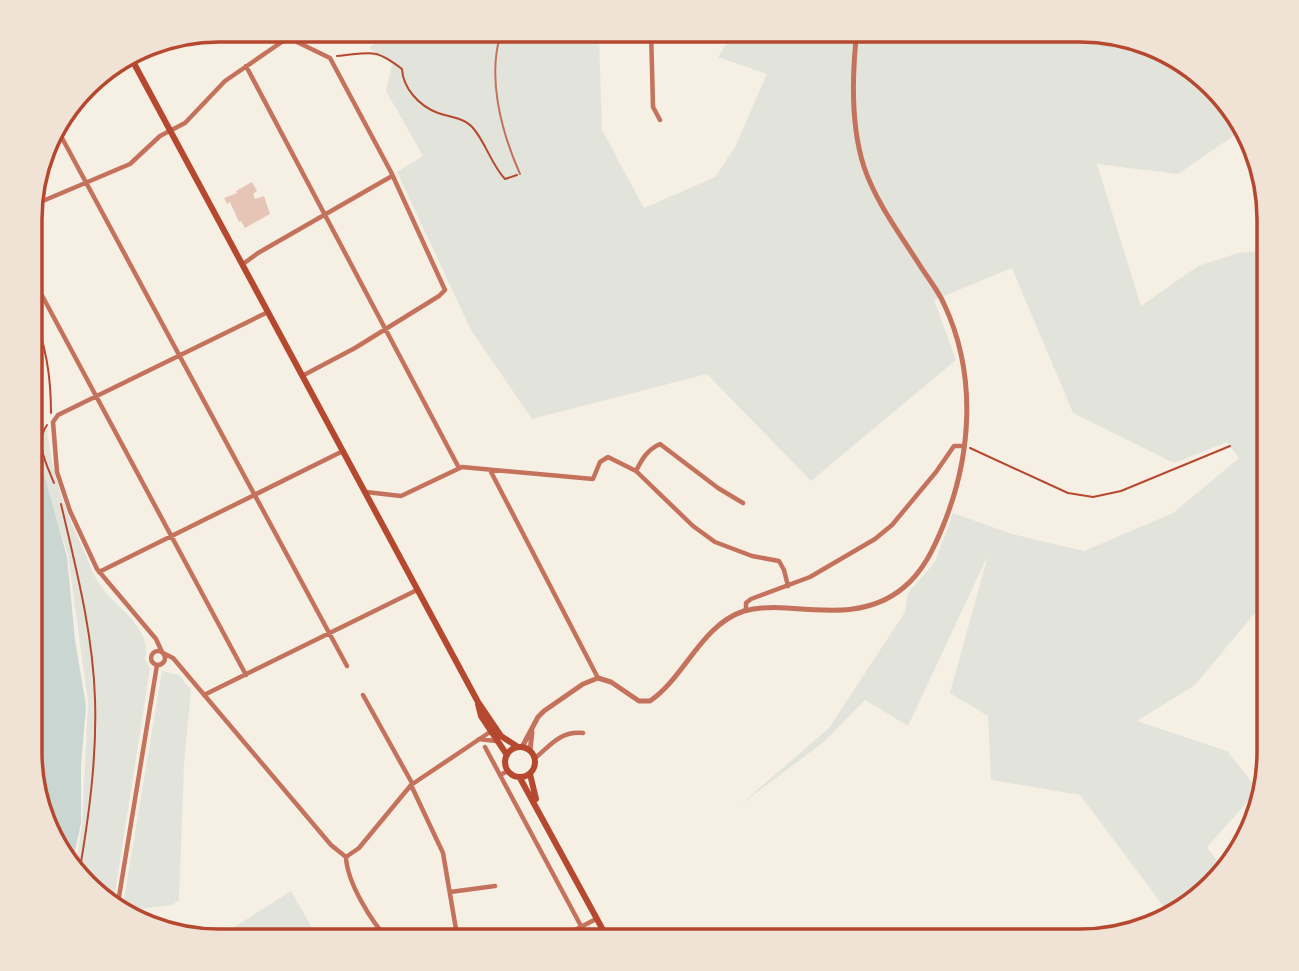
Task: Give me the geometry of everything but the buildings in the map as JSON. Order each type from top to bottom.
[{"type":"main road","points":[[134,64],[478,702],[497,731],[508,741],[530,751],[535,758],[535,767],[530,774],[520,778]]},
{"type":"main road","points":[[478,702],[481,716],[507,755]]},
{"type":"main road","points":[[520,747],[507,755],[505,763],[508,771],[520,778],[602,929]]},
{"type":"main road","points":[[530,774],[539,811]]},
{"type":"street","points":[[44,201],[130,164],[160,136],[185,123],[225,81],[278,42]]},
{"type":"street","points":[[297,42],[330,58],[392,176],[445,290],[386,330],[302,376]]},
{"type":"street","points":[[651,42],[653,107],[660,120]]},
{"type":"street","points":[[520,747],[544,711],[590,680],[598,678],[611,682],[639,701],[649,701],[656,697],[716,628],[746,610],[859,609],[884,600],[904,587],[921,569],[938,537],[956,488],[966,446],[966,388],[958,344],[943,302],[876,195],[858,146],[855,120],[857,42]]},
{"type":"street","points":[[246,66],[458,468]]},
{"type":"street","points":[[62,138],[346,666]]},
{"type":"street","points":[[242,264],[392,176]]},
{"type":"street","points":[[42,295],[246,675]]},
{"type":"street","points":[[163,662],[163,653],[151,633],[98,572],[70,511],[57,472],[51,420],[268,312]]},
{"type":"street","points":[[636,471],[643,456],[660,444],[743,503]]},
{"type":"street","points":[[746,610],[751,598],[810,578],[875,539],[901,514],[954,446],[966,446]]},
{"type":"street","points":[[98,572],[343,451]]},
{"type":"street","points":[[365,492],[401,496],[458,468],[528,471],[588,479],[595,477],[600,462],[608,457],[636,471],[693,526],[715,542],[752,556],[779,561],[788,586]]},
{"type":"street","points":[[489,469],[598,678]]},
{"type":"street","points":[[204,695],[417,590]]},
{"type":"street","points":[[151,633],[155,652],[151,659],[157,665]]},
{"type":"street","points":[[155,652],[171,656],[331,845],[346,857],[349,876],[378,929]]},
{"type":"street","points":[[157,665],[163,662],[177,663]]},
{"type":"street","points":[[119,897],[157,665]]},
{"type":"street","points":[[363,695],[412,784],[443,853],[456,929]]},
{"type":"street","points":[[530,751],[533,726]]},
{"type":"street","points":[[346,857],[359,848],[412,784],[490,732],[508,741]]},
{"type":"street","points":[[535,758],[559,737],[569,732],[583,733]]},
{"type":"street","points":[[478,739],[496,741]]},
{"type":"street","points":[[485,747],[581,926]]},
{"type":"street","points":[[500,775],[508,771]]},
{"type":"street","points":[[450,892],[495,886]]},
{"type":"street","points":[[576,929],[596,919]]},
{"type":"lane","points":[[499,42],[495,58],[495,80],[502,118],[520,174]]},
{"type":"path","points":[[330,58],[377,52],[402,69],[403,82],[411,93],[434,111],[461,119],[472,126],[505,179],[520,174]]},
{"type":"path","points":[[42,336],[48,362],[51,420],[42,434]]},
{"type":"path","points":[[42,445],[56,489]]},
{"type":"path","points":[[966,446],[1068,493],[1093,497],[1121,491],[1230,446]]},
{"type":"path","points":[[58,496],[81,591],[94,694],[89,812],[81,862]]},
{"type":"shaded area","points":[[376,42],[599,42],[602,130],[644,208],[715,177],[735,147],[767,74],[718,57],[727,42],[1091,42],[1126,48],[1147,56],[1178,72],[1197,86],[1213,102],[1235,135],[1178,174],[1097,164],[1141,306],[1198,266],[1238,253],[1257,251],[1257,610],[1195,685],[1137,721],[1227,751],[1253,784],[1251,798],[1207,847],[1218,862],[1213,869],[1188,892],[1158,911],[1164,907],[1080,795],[991,780],[988,716],[950,693],[988,555],[908,726],[865,700],[825,741],[740,805],[829,728],[905,612],[908,593],[935,562],[953,513],[1012,534],[1084,551],[1173,513],[1239,458],[1227,442],[1174,463],[1073,413],[1012,268],[934,300],[956,360],[811,481],[707,374],[532,419],[471,330],[397,172],[423,156],[386,91],[392,64],[369,48]]},
{"type":"shaded area","points":[[42,425],[47,428],[60,491],[93,573],[100,585],[138,628],[146,648],[145,659],[150,668],[115,894],[102,885],[77,857],[82,825],[88,702],[68,555],[42,474]]},
{"type":"shaded area","points":[[42,471],[67,557],[75,640],[86,706],[81,766],[81,823],[74,854],[60,830],[48,798],[42,763]]},
{"type":"shaded area","points":[[162,671],[179,675],[191,690],[184,764],[179,900],[172,905],[139,909],[124,899]]},
{"type":"shaded area","points":[[291,891],[312,929],[234,929]]}]
